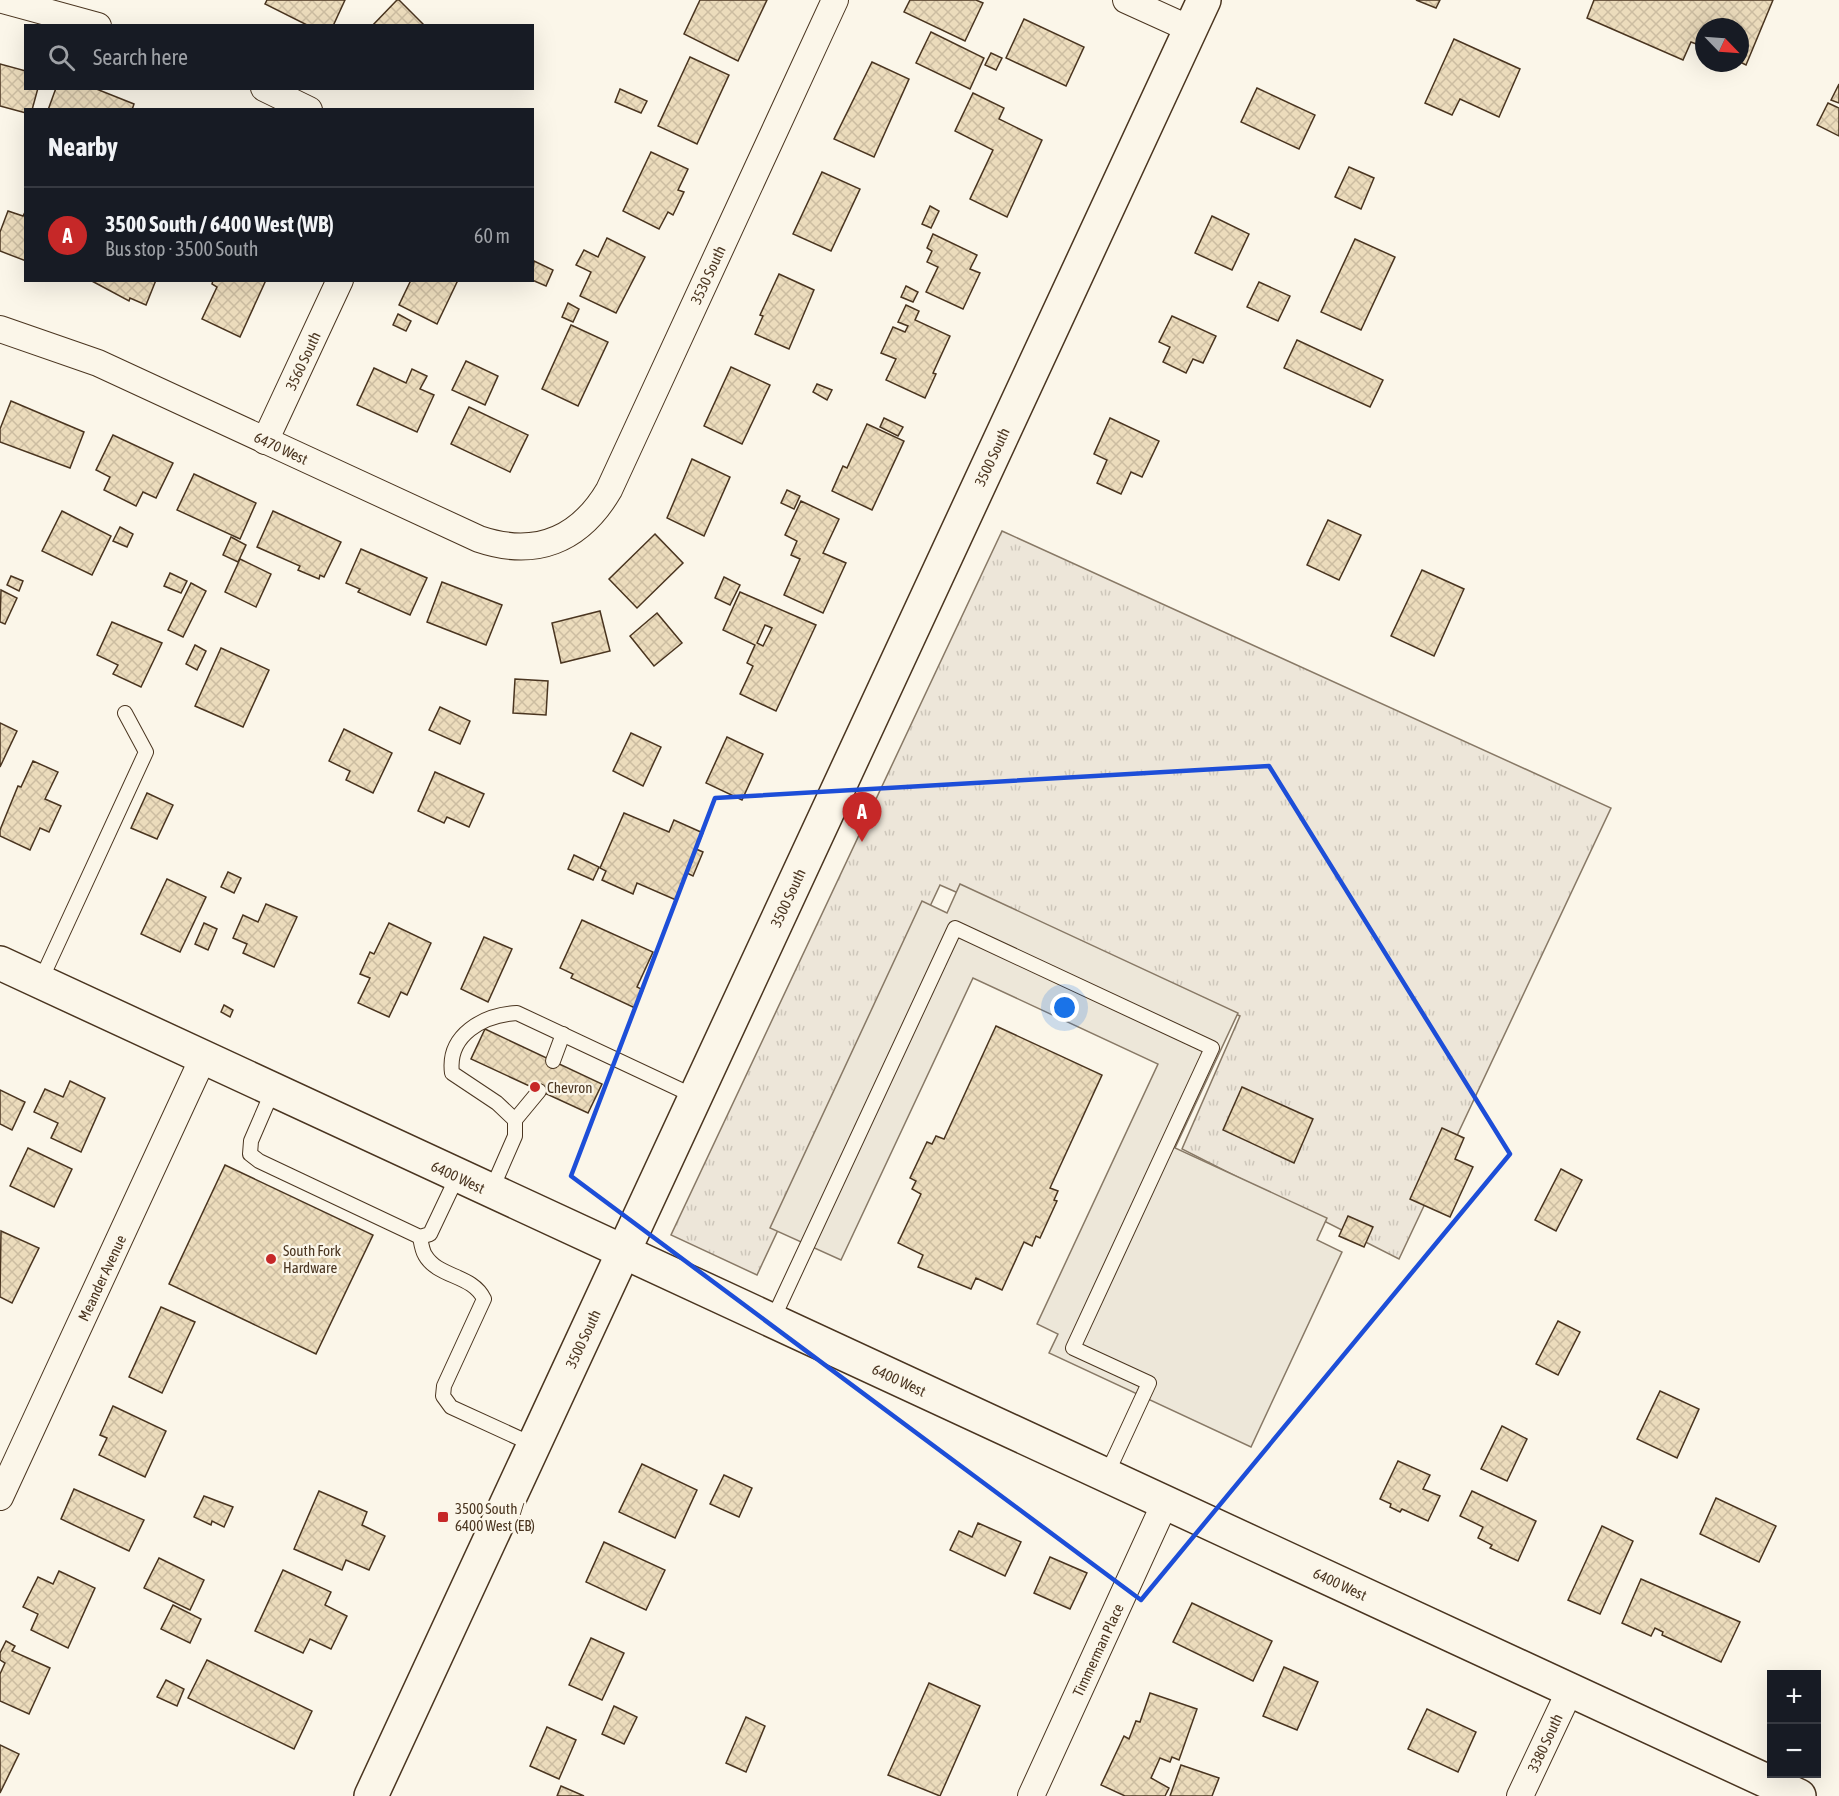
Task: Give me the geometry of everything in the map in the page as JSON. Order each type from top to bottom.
[{"type":"street","points":[[3,0],[91,24]]},
{"type":"street","name":"3530 South","points":[[564,537],[590,516],[609,490],[836,0]]},
{"type":"street","points":[[1126,0],[1197,14]]},
{"type":"street","name":"3500 South","points":[[371,1796],[1197,14]]},
{"type":"street","points":[[268,90],[305,108]]},
{"type":"street","name":"3560 South","points":[[266,441],[339,282]]},
{"type":"street","name":"6470 West","points":[[0,329],[98,363],[495,544],[510,548],[539,546],[564,537]]},
{"type":"street","name":"6400 West","points":[[0,963],[457,1177],[1799,1796]]},
{"type":"street","name":"Meander Avenue","points":[[0,1497],[203,1058]]},
{"type":"street","name":"Timmerman Place","points":[[1031,1796],[1165,1503]]},
{"type":"street","name":"3380 South","points":[[1521,1796],[1570,1690]]},
{"type":"lane","points":[[40,982],[146,752],[125,713]]},
{"type":"lane","points":[[772,1321],[955,928],[1212,1048],[1072,1348],[1149,1383],[1106,1476]]},
{"type":"lane","points":[[491,1192],[515,1136],[515,1120],[497,1103],[452,1073],[450,1061],[456,1044],[467,1030],[502,1013],[517,1012],[696,1097]]},
{"type":"lane","points":[[553,1061],[563,1034]]},
{"type":"lane","points":[[273,1090],[251,1141],[250,1154],[259,1161],[420,1237],[430,1234],[436,1225],[457,1177]]},
{"type":"lane","points":[[515,1120],[524,1113],[539,1091]]},
{"type":"lane","points":[[420,1237],[425,1255],[438,1268],[471,1282],[480,1290],[484,1299],[444,1386],[443,1396],[451,1407],[534,1446]]},
{"type":"highlighted area","points":[[1269,766],[1510,1154],[1141,1600],[571,1176],[715,798]]},
{"type":"green space","points":[[1002,531],[1611,808],[1399,1259],[1182,1149],[1240,1016],[940,885],[757,1275],[671,1235]]},
{"type":"shaded area","points":[[960,884],[1238,1013],[1175,1148],[1327,1218],[1317,1240],[1342,1252],[1251,1447],[1049,1353],[1058,1334],[1037,1324],[1158,1064],[973,978],[841,1260],[770,1228],[922,901],[947,913]]},
{"type":"building","points":[[267,0],[345,0],[334,24],[305,24],[265,4]]},
{"type":"building","points":[[399,0],[423,24],[374,24]]},
{"type":"building","points":[[700,0],[767,0],[738,61],[684,34]]},
{"type":"building","points":[[910,0],[976,0],[983,3],[965,41],[904,12]]},
{"type":"building","points":[[1416,0],[1440,0],[1436,8]]},
{"type":"building","points":[[1594,0],[1773,0],[1749,58],[1749,18],[1695,18],[1695,44],[1691,42],[1683,60],[1587,18]]},
{"type":"building","points":[[1024,19],[1084,47],[1066,86],[1006,58]]},
{"type":"building","points":[[931,32],[984,58],[970,89],[916,63]]},
{"type":"building","points":[[1454,39],[1520,69],[1499,117],[1460,99],[1452,115],[1425,103]]},
{"type":"building","points":[[991,53],[1002,58],[996,70],[985,65]]},
{"type":"building","points":[[690,57],[729,75],[697,144],[658,126]]},
{"type":"building","points":[[872,62],[909,79],[874,157],[834,139]]},
{"type":"building","points":[[0,64],[24,70],[24,90],[37,90],[33,108],[24,108],[24,112],[0,106]]},
{"type":"building","points":[[1839,84],[1839,103],[1831,100]]},
{"type":"building","points":[[1257,88],[1315,115],[1299,149],[1241,122]]},
{"type":"building","points":[[620,89],[647,101],[641,113],[615,102]]},
{"type":"building","points":[[55,90],[99,90],[134,104],[133,108],[49,108]]},
{"type":"building","points":[[973,93],[1004,108],[999,119],[1042,140],[1007,217],[970,199],[993,150],[955,131]]},
{"type":"building","points":[[1828,103],[1839,108],[1839,136],[1817,125]]},
{"type":"building","points":[[651,152],[688,169],[678,190],[684,192],[673,215],[668,212],[659,229],[623,211]]},
{"type":"building","points":[[1349,167],[1374,178],[1361,209],[1335,197]]},
{"type":"building","points":[[822,172],[860,189],[831,251],[793,234]]},
{"type":"building","points":[[930,206],[939,211],[931,228],[922,224]]},
{"type":"building","points":[[8,211],[23,216],[24,214],[24,260],[0,251],[0,232]]},
{"type":"building","points":[[1212,216],[1249,234],[1232,270],[1195,253]]},
{"type":"building","points":[[933,234],[977,255],[970,269],[980,273],[963,309],[926,292],[938,267],[927,262],[932,251],[927,248]]},
{"type":"building","points":[[607,238],[645,257],[616,313],[580,296],[591,272],[576,265],[584,250],[598,257]]},
{"type":"building","points":[[1355,239],[1395,257],[1361,330],[1321,312]]},
{"type":"building","points":[[534,261],[553,270],[546,286],[534,281]]},
{"type":"building","points":[[779,274],[814,290],[789,349],[755,334],[763,316],[760,315]]},
{"type":"building","points":[[94,282],[155,282],[146,305],[130,298],[129,301]]},
{"type":"building","points":[[212,282],[265,282],[240,337],[202,319],[217,287]]},
{"type":"building","points":[[410,282],[457,282],[437,324],[399,305]]},
{"type":"building","points":[[1259,282],[1290,296],[1278,321],[1247,307]]},
{"type":"building","points":[[906,286],[918,292],[913,302],[901,297]]},
{"type":"building","points":[[568,303],[579,309],[573,322],[562,317]]},
{"type":"building","points":[[906,305],[919,311],[915,320],[950,336],[933,373],[936,374],[925,398],[886,380],[896,359],[881,353],[893,327],[905,332],[908,326],[898,322]]},
{"type":"building","points":[[398,314],[411,321],[406,331],[393,325]]},
{"type":"building","points":[[1172,316],[1216,336],[1203,363],[1193,359],[1186,373],[1163,362],[1170,347],[1159,342]]},
{"type":"building","points":[[571,325],[608,342],[578,406],[542,389]]},
{"type":"building","points":[[1297,340],[1383,380],[1370,407],[1284,368]]},
{"type":"building","points":[[466,361],[498,376],[485,405],[452,390]]},
{"type":"building","points":[[731,367],[770,385],[742,444],[704,426]]},
{"type":"building","points":[[374,368],[406,383],[412,369],[427,376],[420,389],[434,395],[417,432],[357,405]]},
{"type":"building","points":[[817,384],[832,390],[827,400],[813,392]]},
{"type":"building","points":[[11,401],[84,432],[70,468],[0,442],[0,429]]},
{"type":"building","points":[[469,407],[528,435],[510,472],[451,444]]},
{"type":"building","points":[[884,418],[903,427],[898,436],[880,427]]},
{"type":"building","points":[[1110,418],[1159,441],[1142,477],[1131,472],[1121,494],[1097,483],[1107,460],[1094,454]]},
{"type":"building","points":[[867,424],[904,441],[872,510],[832,491],[843,466],[847,468]]},
{"type":"building","points":[[113,435],[173,463],[156,498],[143,492],[136,506],[104,490],[110,477],[96,470]]},
{"type":"building","points":[[692,459],[730,477],[704,536],[667,518]]},
{"type":"building","points":[[194,474],[256,503],[240,539],[177,510]]},
{"type":"building","points":[[787,490],[800,496],[794,509],[781,503]]},
{"type":"building","points":[[801,501],[839,519],[823,553],[846,563],[823,613],[784,595],[800,559],[791,555],[797,541],[785,535]]},
{"type":"building","points":[[62,511],[111,536],[92,575],[42,551]]},
{"type":"building","points":[[273,511],[341,542],[324,577],[320,575],[319,579],[298,570],[300,566],[257,547]]},
{"type":"building","points":[[1328,520],[1361,535],[1339,580],[1307,565]]},
{"type":"building","points":[[120,527],[133,534],[127,547],[113,541]]},
{"type":"building","points":[[655,534],[683,563],[637,608],[609,579]]},
{"type":"building","points":[[231,537],[246,545],[238,562],[223,555]]},
{"type":"building","points":[[361,549],[427,578],[410,615],[358,592],[360,589],[346,583]]},
{"type":"building","points":[[240,559],[271,574],[256,607],[225,592]]},
{"type":"building","points":[[1422,570],[1464,589],[1434,656],[1391,636]]},
{"type":"building","points":[[170,573],[187,581],[181,593],[164,586]]},
{"type":"building","points":[[11,576],[23,581],[19,591],[7,585]]},
{"type":"building","points":[[724,577],[740,585],[730,605],[715,598]]},
{"type":"building","points":[[442,582],[502,605],[486,645],[427,622]]},
{"type":"building","points":[[191,583],[206,591],[183,637],[168,630]]},
{"type":"building","points":[[1,590],[17,598],[5,624],[0,622]]},
{"type":"building","points":[[740,592],[816,625],[776,711],[740,694],[753,666],[747,663],[755,645],[723,630]],"holes":[[[765,625],[772,628],[763,646],[757,643]]]},
{"type":"building","points":[[600,611],[610,651],[561,663],[552,623]]},
{"type":"building","points":[[657,613],[682,643],[654,666],[630,636]]},
{"type":"building","points":[[112,622],[162,643],[141,687],[113,674],[118,665],[97,655]]},
{"type":"building","points":[[195,645],[206,651],[197,670],[186,664]]},
{"type":"building","points":[[221,648],[269,670],[243,727],[195,706]]},
{"type":"building","points":[[515,679],[548,681],[546,715],[513,713]]},
{"type":"building","points":[[440,707],[470,721],[460,744],[429,730]]},
{"type":"building","points":[[0,723],[17,731],[0,767]]},
{"type":"building","points":[[344,729],[392,753],[373,793],[346,780],[350,771],[329,761]]},
{"type":"building","points":[[631,733],[661,747],[643,786],[613,771]]},
{"type":"building","points":[[727,737],[763,754],[742,800],[706,783]]},
{"type":"building","points":[[33,761],[58,772],[45,799],[61,806],[49,832],[40,828],[30,850],[0,836],[0,830],[18,786],[21,787]]},
{"type":"building","points":[[435,772],[484,794],[469,827],[447,817],[444,823],[418,811]]},
{"type":"building","points":[[147,793],[173,805],[157,839],[131,828]]},
{"type":"building","points":[[624,813],[669,832],[674,820],[703,833],[696,849],[703,852],[693,876],[687,873],[676,900],[637,883],[633,894],[602,880],[606,871],[600,868]]},
{"type":"building","points":[[574,855],[599,867],[593,880],[568,869]]},
{"type":"building","points":[[228,872],[241,878],[234,893],[221,887]]},
{"type":"building","points":[[167,879],[206,897],[180,952],[141,934]]},
{"type":"building","points":[[266,904],[297,917],[274,967],[243,953],[247,944],[233,938],[243,915],[258,922]]},
{"type":"building","points":[[582,920],[653,952],[637,987],[643,990],[635,1008],[571,978],[573,974],[560,968]]},
{"type":"building","points":[[204,923],[217,929],[208,950],[195,944]]},
{"type":"building","points":[[389,923],[431,943],[407,995],[401,992],[389,1017],[358,1003],[370,978],[360,974],[370,952],[374,954]]},
{"type":"building","points":[[484,937],[512,949],[488,1002],[461,989]]},
{"type":"building","points":[[224,1005],[233,1010],[230,1017],[221,1012]]},
{"type":"building","points":[[996,1026],[1102,1075],[1050,1188],[1058,1191],[1054,1200],[1057,1201],[1040,1238],[1036,1236],[1032,1246],[1024,1242],[1002,1290],[976,1278],[971,1289],[918,1267],[923,1255],[898,1243],[921,1194],[912,1189],[916,1181],[910,1178],[927,1142],[932,1144],[936,1136],[944,1139]]},
{"type":"building","points":[[485,1029],[602,1084],[588,1113],[471,1059]]},
{"type":"building","points":[[70,1081],[105,1098],[81,1152],[51,1138],[58,1123],[34,1112],[45,1089],[63,1097]]},
{"type":"building","points":[[1242,1087],[1313,1119],[1294,1163],[1223,1130]]},
{"type":"building","points":[[0,1090],[25,1102],[12,1130],[0,1124]]},
{"type":"building","points":[[1442,1128],[1464,1138],[1455,1159],[1473,1167],[1450,1217],[1410,1199]]},
{"type":"building","points":[[28,1148],[72,1169],[54,1207],[10,1186]]},
{"type":"building","name":"South Fork Hardware","points":[[225,1165],[373,1235],[316,1354],[169,1284]]},
{"type":"building","points":[[1561,1169],[1582,1180],[1556,1231],[1535,1220]]},
{"type":"building","points":[[1348,1216],[1373,1227],[1364,1247],[1339,1236]]},
{"type":"building","points":[[1,1231],[39,1248],[12,1303],[0,1297]]},
{"type":"building","points":[[161,1307],[195,1322],[162,1393],[129,1377]]},
{"type":"building","points":[[1558,1321],[1580,1332],[1558,1375],[1536,1364]]},
{"type":"building","points":[[1660,1391],[1699,1409],[1677,1458],[1637,1439]]},
{"type":"building","points":[[113,1406],[166,1431],[145,1477],[99,1455],[107,1438],[100,1435]]},
{"type":"building","points":[[1502,1426],[1527,1439],[1507,1481],[1481,1469]]},
{"type":"building","points":[[1398,1461],[1430,1475],[1423,1489],[1440,1496],[1428,1521],[1402,1509],[1400,1512],[1390,1507],[1391,1504],[1380,1499]]},
{"type":"building","points":[[642,1464],[697,1490],[675,1538],[619,1512]]},
{"type":"building","points":[[724,1475],[752,1488],[739,1517],[710,1504]]},
{"type":"building","points":[[74,1489],[144,1520],[129,1551],[61,1519]]},
{"type":"building","points":[[319,1491],[367,1512],[362,1525],[385,1536],[369,1570],[346,1560],[342,1570],[294,1549]]},
{"type":"building","points":[[1472,1491],[1536,1521],[1518,1561],[1490,1548],[1492,1545],[1478,1538],[1483,1527],[1460,1516]]},
{"type":"building","points":[[204,1496],[233,1507],[224,1527],[212,1521],[211,1525],[194,1517]]},
{"type":"building","points":[[1716,1498],[1776,1526],[1759,1562],[1700,1534]]},
{"type":"building","points":[[978,1523],[1021,1542],[1005,1576],[950,1550],[959,1531],[972,1537]]},
{"type":"building","points":[[1602,1526],[1633,1541],[1600,1614],[1568,1600]]},
{"type":"building","points":[[604,1542],[665,1570],[646,1610],[586,1582]]},
{"type":"building","points":[[1050,1557],[1087,1573],[1070,1609],[1034,1593]]},
{"type":"building","points":[[159,1558],[204,1580],[190,1610],[144,1588]]},
{"type":"building","points":[[283,1570],[331,1592],[325,1605],[347,1616],[331,1649],[310,1639],[303,1653],[255,1631]]},
{"type":"building","points":[[59,1571],[95,1588],[68,1648],[31,1630],[38,1614],[23,1607],[38,1577],[53,1584]]},
{"type":"building","points":[[1641,1579],[1740,1622],[1721,1662],[1662,1635],[1663,1632],[1655,1628],[1651,1636],[1622,1623]]},
{"type":"building","points":[[1192,1603],[1272,1641],[1253,1681],[1173,1642]]},
{"type":"building","points":[[173,1605],[201,1619],[190,1643],[161,1629]]},
{"type":"building","points":[[591,1638],[624,1653],[602,1700],[569,1685]]},
{"type":"building","points":[[6,1641],[15,1646],[12,1651],[50,1668],[29,1714],[0,1701],[0,1674],[5,1663],[0,1660],[0,1653]]},
{"type":"building","points":[[207,1660],[312,1711],[294,1749],[188,1698]]},
{"type":"building","points":[[1284,1667],[1318,1682],[1297,1730],[1263,1716]]},
{"type":"building","points":[[166,1680],[184,1689],[177,1706],[157,1697]]},
{"type":"building","points":[[929,1683],[980,1706],[940,1796],[888,1775]]},
{"type":"building","points":[[1150,1693],[1197,1709],[1179,1760],[1172,1757],[1170,1762],[1160,1758],[1151,1778],[1169,1788],[1165,1796],[1125,1796],[1101,1785],[1124,1736],[1129,1739],[1136,1721],[1140,1722]]},
{"type":"building","points":[[614,1706],[637,1717],[624,1744],[602,1734]]},
{"type":"building","points":[[1427,1709],[1476,1732],[1458,1772],[1408,1749]]},
{"type":"building","points":[[746,1717],[765,1726],[746,1772],[726,1763]]},
{"type":"building","points":[[547,1727],[576,1740],[559,1779],[530,1766]]},
{"type":"building","points":[[0,1745],[19,1754],[0,1793]]},
{"type":"building","points":[[1181,1765],[1219,1778],[1212,1796],[1170,1796]]},
{"type":"building","points":[[561,1786],[584,1796],[557,1796]]},
{"type":"place","name":"3500 South / 6400 West (WB)","points":[[862,842]]},
{"type":"place","name":"Chevron","points":[[535,1087]]},
{"type":"place","name":"South Fork Hardware","points":[[271,1259]]},
{"type":"place","name":"3500 South / 6400 West (EB)","points":[[443,1517]]}]
